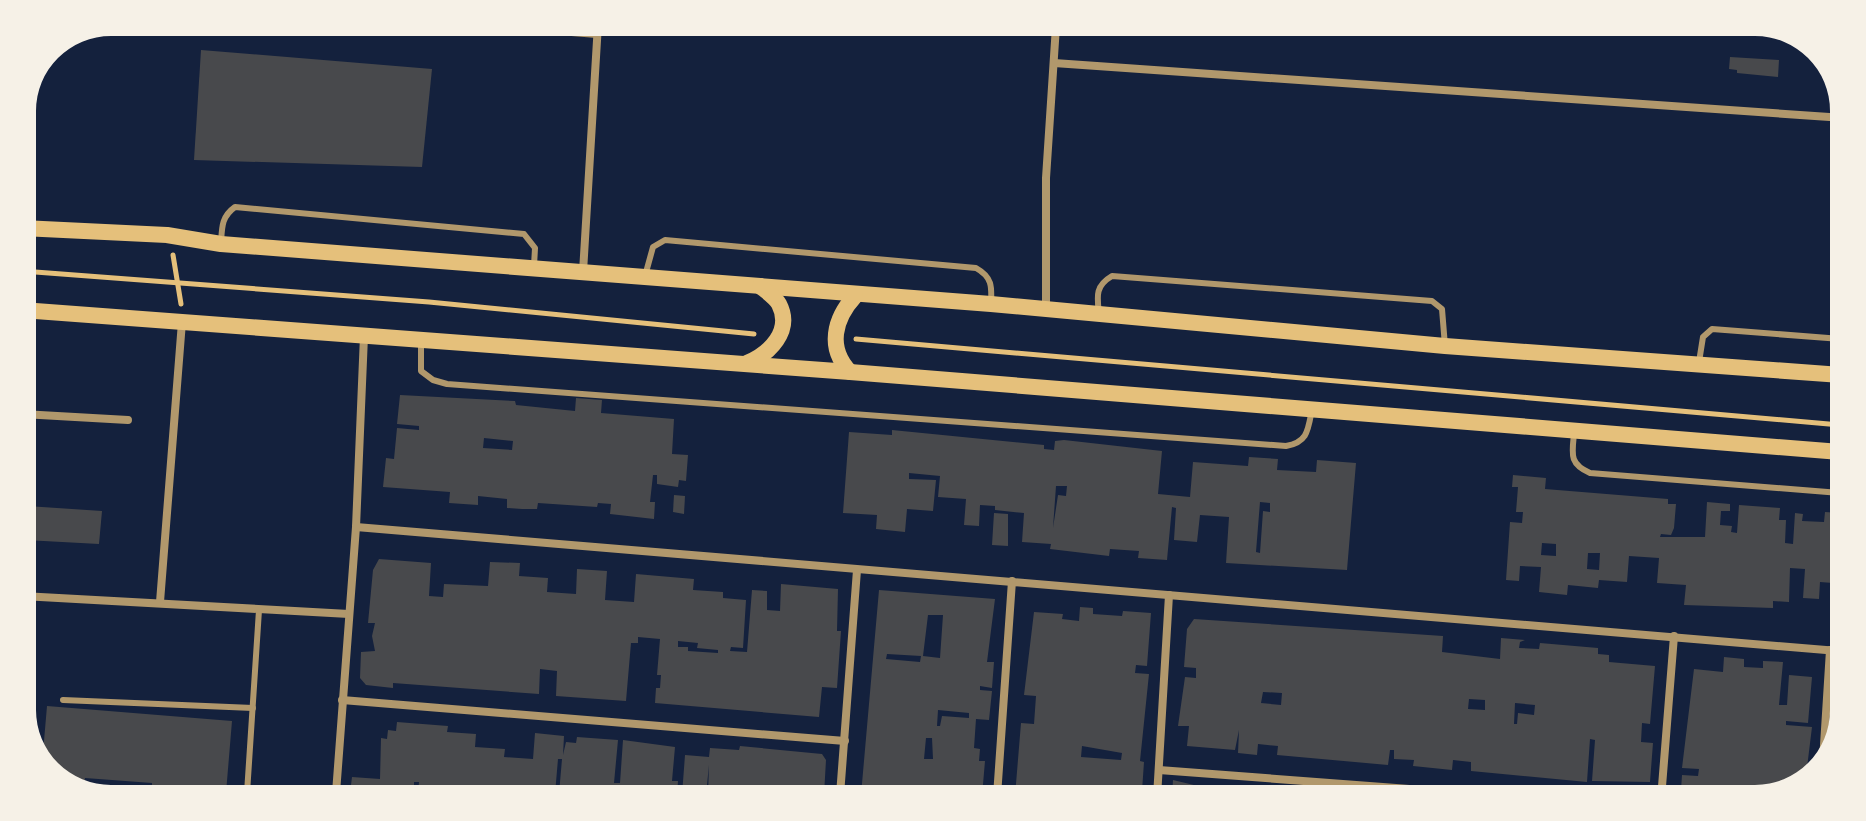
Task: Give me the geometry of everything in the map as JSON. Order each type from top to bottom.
[{"type":"main road","points":[[36,229],[167,235],[221,244],[855,296],[991,304],[1445,346],[1830,374]]},
{"type":"main road","points":[[745,364],[767,355],[779,337],[782,320],[779,303],[760,286]]},
{"type":"main road","points":[[850,372],[839,360],[836,337],[841,311],[855,296]]},
{"type":"main road","points":[[36,311],[850,372],[1830,451]]},
{"type":"street","points":[[583,272],[598,36]]},
{"type":"street","points":[[1046,309],[1046,178],[1055,36]]},
{"type":"street","points":[[1054,63],[1830,117]]},
{"type":"street","points":[[160,602],[182,322]]},
{"type":"street","points":[[337,785],[356,527],[364,336]]},
{"type":"street","points":[[36,415],[128,420]]},
{"type":"street","points":[[356,527],[1830,650]]},
{"type":"street","points":[[841,785],[857,570]]},
{"type":"street","points":[[998,785],[1012,581]]},
{"type":"street","points":[[1158,785],[1169,595]]},
{"type":"street","points":[[36,597],[349,614]]},
{"type":"street","points":[[1662,785],[1674,636]]},
{"type":"street","points":[[1826,734],[1830,690]]},
{"type":"street","points":[[342,700],[845,741]]},
{"type":"street","points":[[1159,770],[1357,785]]},
{"type":"lane","points":[[221,244],[222,223],[226,213],[235,207],[524,234],[535,248],[534,269]]},
{"type":"lane","points":[[645,279],[653,247],[665,240],[976,268],[988,274],[992,286],[991,304]]},
{"type":"lane","points":[[1099,315],[1097,293],[1101,283],[1112,276],[1432,301],[1442,309],[1445,346]]},
{"type":"lane","points":[[1699,364],[1703,337],[1712,329],[1830,338]]},
{"type":"lane","points":[[421,341],[421,371],[433,380],[447,384],[1286,446],[1300,443],[1307,434],[1312,409]]},
{"type":"lane","points":[[1575,430],[1572,458],[1577,468],[1590,473],[1830,492]]},
{"type":"lane","points":[[248,785],[259,610]]},
{"type":"lane","points":[[63,700],[253,708]]},
{"type":"path","points":[[167,235],[181,283],[182,322]]},
{"type":"path","points":[[36,272],[429,302],[779,337]]},
{"type":"path","points":[[836,337],[1830,424]]},
{"type":"building","points":[[201,50],[432,69],[422,167],[194,160]]},
{"type":"building","points":[[1730,57],[1779,60],[1778,77],[1737,73],[1737,70],[1729,69]]},
{"type":"building","points":[[400,395],[515,401],[516,405],[575,411],[576,398],[602,400],[601,413],[674,419],[672,454],[688,455],[686,481],[679,480],[678,487],[657,484],[657,475],[653,475],[650,502],[655,502],[654,519],[610,514],[611,504],[598,503],[597,507],[538,503],[537,509],[522,509],[507,508],[507,499],[478,496],[478,505],[449,503],[450,492],[383,487],[386,458],[394,459],[397,428],[419,430],[419,426],[397,424]],"holes":[[[484,438],[513,441],[512,450],[483,448]]]},
{"type":"building","points":[[892,430],[1044,445],[1044,449],[1054,450],[1055,441],[1064,440],[1162,451],[1158,494],[1190,497],[1193,462],[1248,466],[1249,457],[1278,459],[1277,470],[1316,472],[1317,460],[1356,463],[1347,570],[1226,563],[1229,517],[1200,515],[1197,542],[1174,540],[1176,508],[1172,507],[1167,560],[1138,558],[1139,551],[1110,549],[1109,556],[1050,549],[1051,544],[1022,542],[1024,513],[980,505],[979,526],[964,525],[966,499],[938,497],[940,476],[909,473],[909,479],[936,480],[933,511],[907,509],[905,532],[876,529],[877,515],[843,513],[849,432],[892,435]],"holes":[[[1056,486],[1067,486],[1066,496],[1058,495],[1053,528]],[[1260,502],[1270,503],[1270,512],[1263,511],[1260,553],[1256,552]]]},
{"type":"building","points":[[1513,475],[1546,478],[1545,489],[1668,499],[1668,504],[1676,504],[1674,528],[1671,535],[1661,534],[1660,537],[1705,537],[1707,502],[1730,504],[1730,511],[1721,511],[1720,525],[1732,526],[1731,532],[1737,533],[1739,505],[1780,508],[1779,520],[1786,520],[1785,543],[1793,544],[1795,513],[1803,514],[1802,521],[1824,522],[1825,512],[1830,512],[1830,583],[1820,582],[1819,599],[1803,598],[1805,569],[1790,568],[1789,602],[1773,601],[1773,608],[1684,605],[1686,585],[1657,583],[1659,558],[1629,556],[1627,582],[1599,580],[1598,588],[1568,585],[1567,595],[1539,592],[1541,567],[1520,566],[1519,581],[1506,580],[1510,522],[1522,523],[1523,512],[1516,512],[1518,487],[1512,487]],"holes":[[[1542,543],[1556,544],[1556,556],[1541,555]],[[1588,553],[1600,553],[1599,570],[1587,569]]]},
{"type":"building","points":[[674,495],[685,496],[684,514],[673,512]]},
{"type":"building","points":[[36,507],[102,511],[99,544],[36,541]]},
{"type":"building","points":[[994,513],[1008,514],[1008,546],[992,545]]},
{"type":"building","points":[[379,559],[431,563],[429,596],[443,597],[444,584],[488,586],[490,562],[520,563],[519,576],[548,578],[547,592],[576,594],[577,569],[607,571],[605,600],[634,602],[636,574],[694,579],[693,590],[723,592],[723,598],[746,600],[743,648],[731,647],[730,651],[747,652],[752,590],[767,591],[767,610],[780,611],[781,584],[838,589],[837,631],[841,631],[837,688],[822,687],[819,717],[655,703],[656,688],[660,688],[661,675],[657,675],[660,639],[638,637],[638,643],[631,643],[626,701],[556,696],[557,671],[540,669],[539,694],[393,683],[393,688],[366,685],[360,678],[361,652],[375,651],[372,636],[375,623],[368,623],[373,570]],"holes":[[[678,641],[698,643],[697,648],[718,650],[718,653],[688,651],[688,647],[678,647]]]},
{"type":"building","points":[[879,590],[995,599],[987,662],[994,662],[992,688],[980,686],[980,690],[992,691],[989,720],[976,719],[974,748],[980,749],[979,761],[985,761],[983,785],[862,785]],"holes":[[[928,615],[943,615],[940,658],[923,656]],[[887,654],[921,656],[920,662],[886,659]],[[938,710],[969,713],[969,718],[942,716],[940,726],[937,726]],[[926,738],[932,738],[933,759],[924,759]]]},
{"type":"building","points":[[1080,607],[1093,608],[1093,614],[1122,616],[1123,611],[1151,613],[1147,666],[1136,665],[1135,673],[1149,674],[1140,761],[1144,762],[1142,785],[1016,785],[1021,723],[1034,724],[1036,696],[1024,695],[1034,612],[1063,614],[1062,619],[1079,621]],"holes":[[[1082,746],[1122,753],[1121,760],[1081,757]]]},
{"type":"building","points":[[1194,619],[1443,636],[1442,652],[1500,659],[1501,638],[1525,640],[1520,642],[1519,648],[1539,649],[1540,643],[1598,648],[1598,654],[1609,655],[1609,662],[1655,666],[1650,724],[1642,723],[1641,742],[1653,743],[1650,782],[1592,781],[1595,740],[1590,739],[1587,782],[1471,771],[1471,762],[1453,760],[1452,770],[1413,766],[1414,760],[1394,759],[1394,750],[1390,750],[1388,765],[1277,755],[1278,746],[1258,744],[1257,755],[1238,753],[1239,730],[1235,750],[1187,746],[1189,726],[1178,726],[1185,677],[1196,678],[1196,668],[1184,667],[1187,629]],"holes":[[[1263,692],[1282,693],[1281,705],[1261,703]],[[1469,699],[1485,700],[1485,710],[1468,709]],[[1515,703],[1535,705],[1534,715],[1518,713],[1517,724],[1514,724]]]},
{"type":"building","points":[[1724,657],[1744,659],[1744,667],[1763,668],[1763,661],[1783,662],[1779,705],[1787,705],[1789,675],[1812,677],[1808,723],[1786,721],[1786,725],[1812,727],[1808,763],[1797,772],[1765,784],[1681,785],[1682,775],[1698,776],[1699,769],[1682,768],[1694,669],[1723,672]]},
{"type":"building","points":[[47,706],[232,721],[227,785],[152,785],[85,780],[62,766],[44,743]]},
{"type":"building","points":[[397,722],[448,726],[447,732],[476,734],[475,747],[505,749],[504,757],[533,759],[535,733],[564,736],[563,755],[566,742],[576,743],[577,737],[618,740],[614,783],[620,783],[623,740],[675,747],[672,781],[678,781],[678,785],[560,785],[562,759],[558,759],[556,785],[419,785],[419,782],[414,782],[414,785],[351,785],[352,777],[380,779],[381,738],[387,739],[388,730],[396,731]]},
{"type":"building","points":[[740,746],[822,754],[826,760],[825,785],[708,785],[709,765],[707,785],[683,785],[685,755],[709,757],[710,748],[739,750]]},
{"type":"building","points":[[1173,780],[1194,785],[1173,785]]}]
